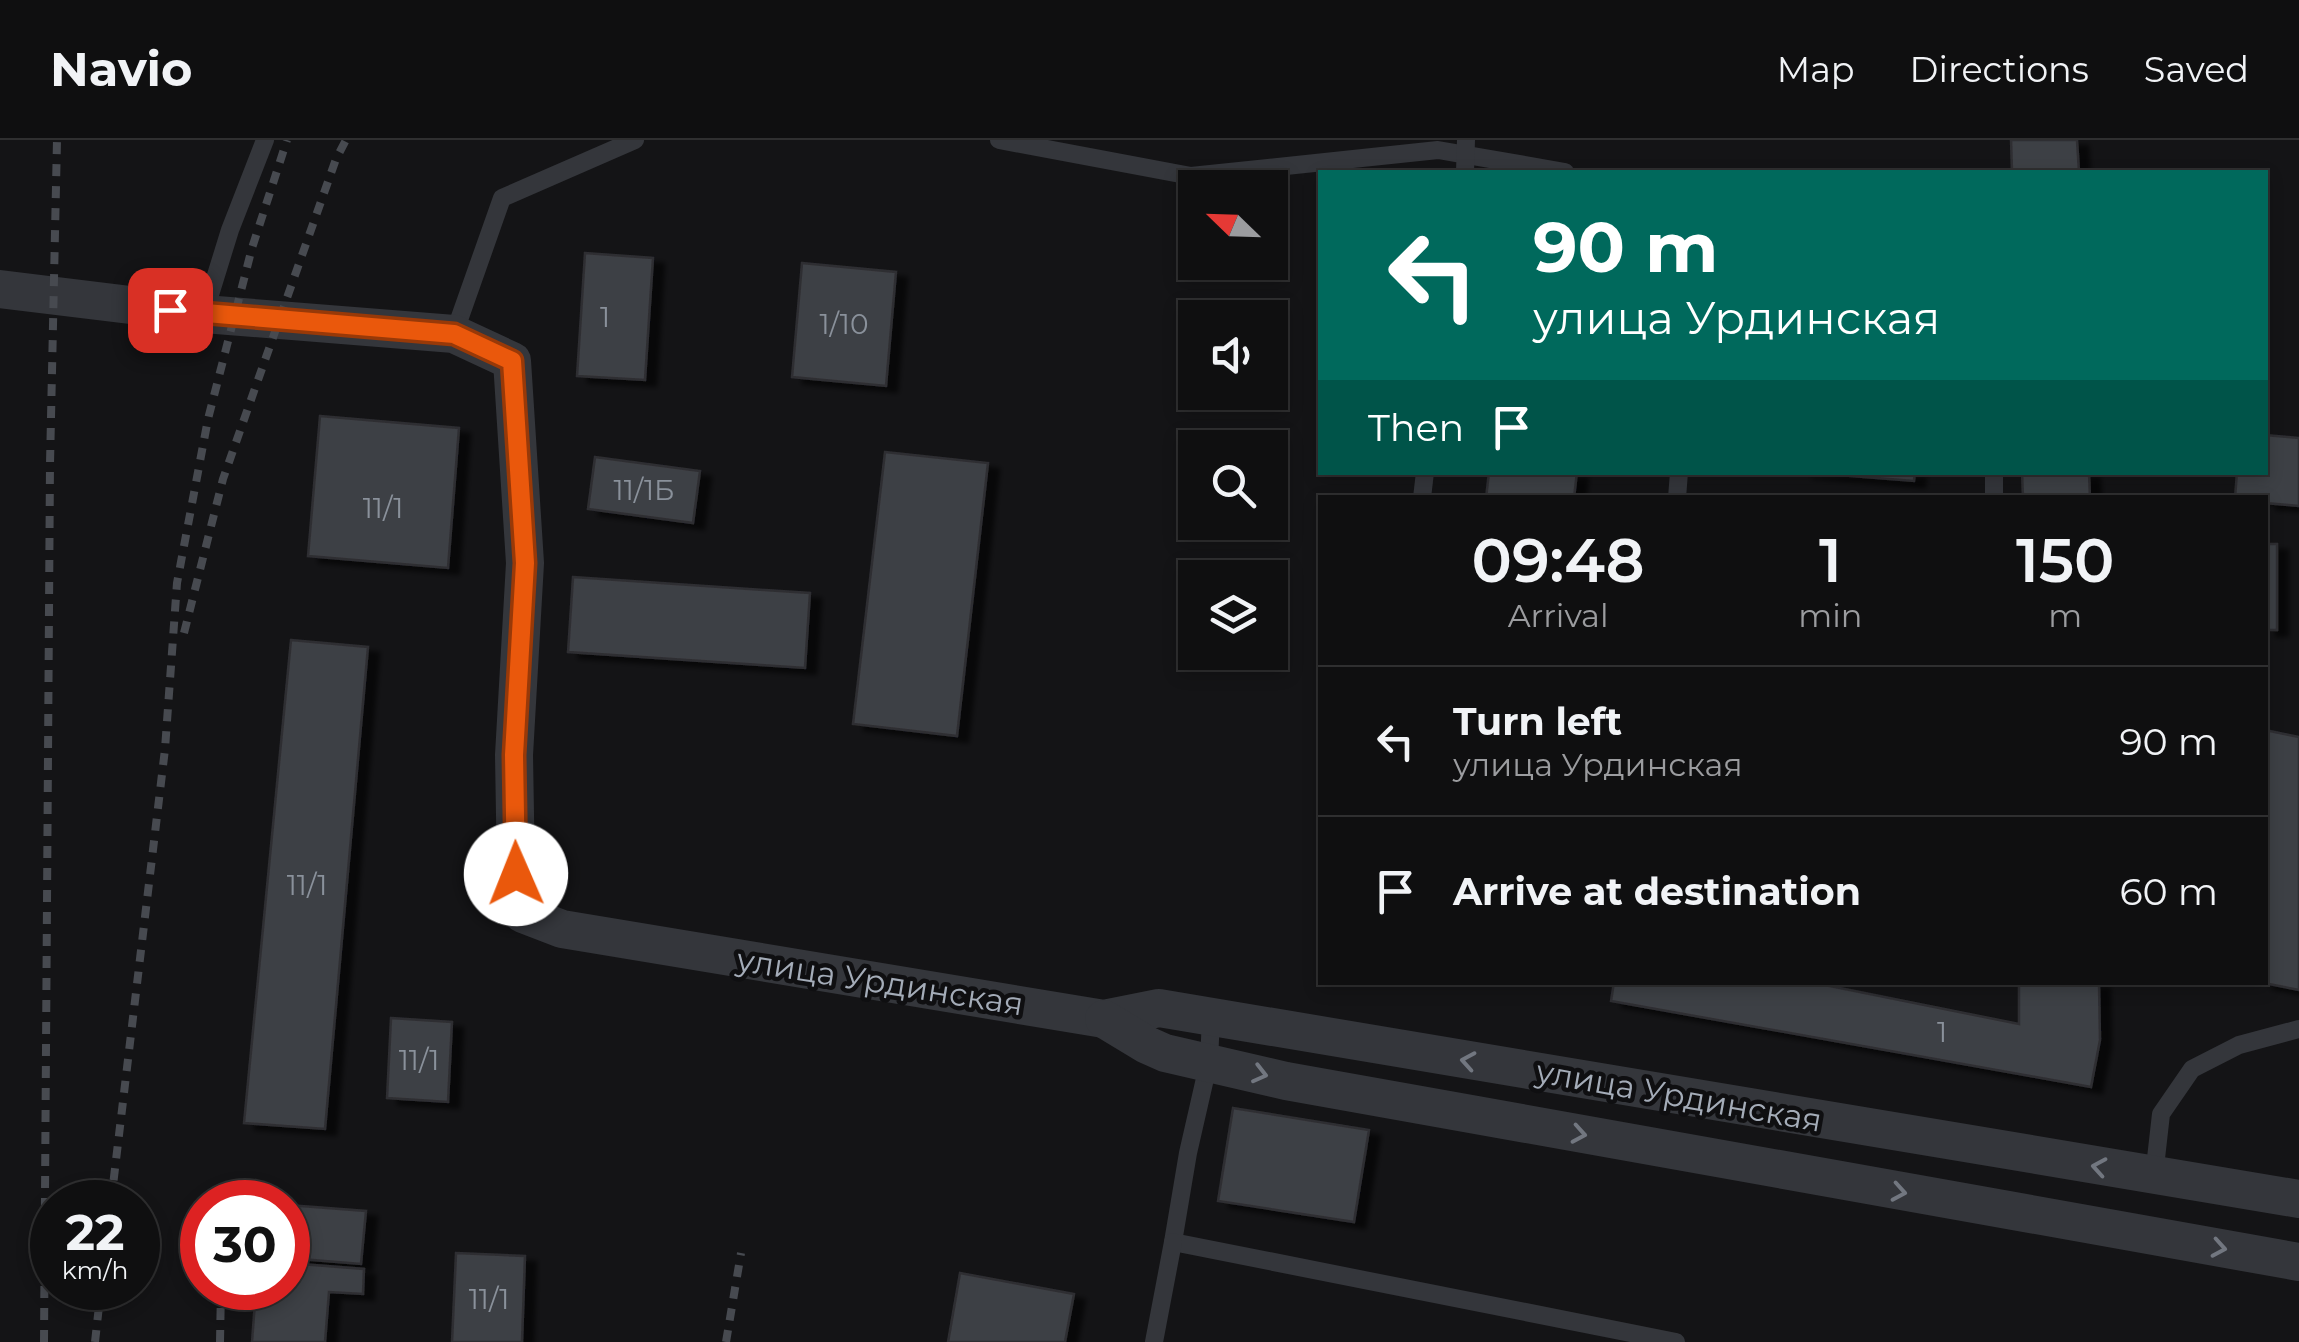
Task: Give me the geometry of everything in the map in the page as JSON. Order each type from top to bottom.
[{"type":"street","name":"улица Урдинская","points":[[0,289],[204,314],[454,334],[512,361],[525,563],[514,755],[516,874],[523,914],[562,929],[1104,1018],[1159,1008],[2299,1199]]},
{"type":"street","points":[[1104,1018],[1165,1053],[1286,1081],[2299,1262]]},
{"type":"lane","points":[[204,314],[230,230],[265,140]]},
{"type":"lane","points":[[454,334],[502,198],[634,140]]},
{"type":"lane","points":[[999,140],[1191,176],[1438,150],[1553,170]]},
{"type":"lane","points":[[1154,1342],[1208,1062],[1211,1018]]},
{"type":"lane","points":[[2154,1176],[2161,1114],[2192,1069],[2239,1045],[2299,1028]]},
{"type":"lane","points":[[1173,1242],[1676,1342]]},
{"type":"building","points":[[2011,140],[2077,140],[2079,170],[2012,170]]},
{"type":"building","points":[[585,253],[653,258],[645,380],[577,376]]},
{"type":"building","points":[[802,263],[896,272],[886,386],[792,377]]},
{"type":"building","points":[[320,416],[459,428],[448,568],[308,556]]},
{"type":"building","points":[[2268,435],[2299,438],[2299,506],[2268,503],[2268,495],[2235,495],[2237,475],[2268,475]]},
{"type":"building","points":[[885,452],[988,463],[957,736],[853,724]]},
{"type":"building","points":[[595,457],[700,471],[693,523],[588,509]]},
{"type":"building","points":[[1489,475],[1577,475],[1574,495],[1486,495]]},
{"type":"building","points":[[1838,475],[1915,475],[1914,481]]},
{"type":"building","points":[[2022,475],[2089,475],[2090,495],[2023,495]]},
{"type":"building","points":[[2268,544],[2277,544],[2277,630],[2268,630]]},
{"type":"building","points":[[573,577],[810,593],[805,668],[568,652]]},
{"type":"building","points":[[291,640],[368,647],[325,1129],[244,1123]]},
{"type":"building","points":[[2268,731],[2299,737],[2299,990],[2268,984]]},
{"type":"building","points":[[1614,985],[1825,985],[2019,1024],[2019,985],[2099,985],[2100,1040],[2091,1087],[1611,1001]]},
{"type":"building","points":[[391,1018],[452,1022],[448,1102],[387,1098]]},
{"type":"building","points":[[1233,1108],[1369,1130],[1354,1222],[1218,1201]]},
{"type":"building","points":[[310,1207],[366,1211],[361,1264],[310,1260]]},
{"type":"building","points":[[456,1253],[525,1256],[522,1342],[452,1342]]},
{"type":"building","points":[[310,1265],[364,1269],[363,1294],[329,1292],[325,1342],[252,1342],[254,1310],[310,1310]]},
{"type":"building","points":[[960,1273],[1074,1294],[1065,1342],[948,1342]]},
{"type":"railway","points":[[44,1342],[50,464],[57,140]]},
{"type":"railway","points":[[114,1180],[165,749],[177,583],[208,419],[252,248],[287,140]]},
{"type":"railway","points":[[184,633],[223,479],[346,140]]},
{"type":"railway","points":[[726,1342],[741,1253]]},
{"type":"railway","points":[[95,1342],[99,1310]]},
{"type":"railway","points":[[220,1342],[221,1310]]},
{"type":"route","points":[[170,310],[454,334],[512,361],[525,563],[514,755],[516,874]]}]
